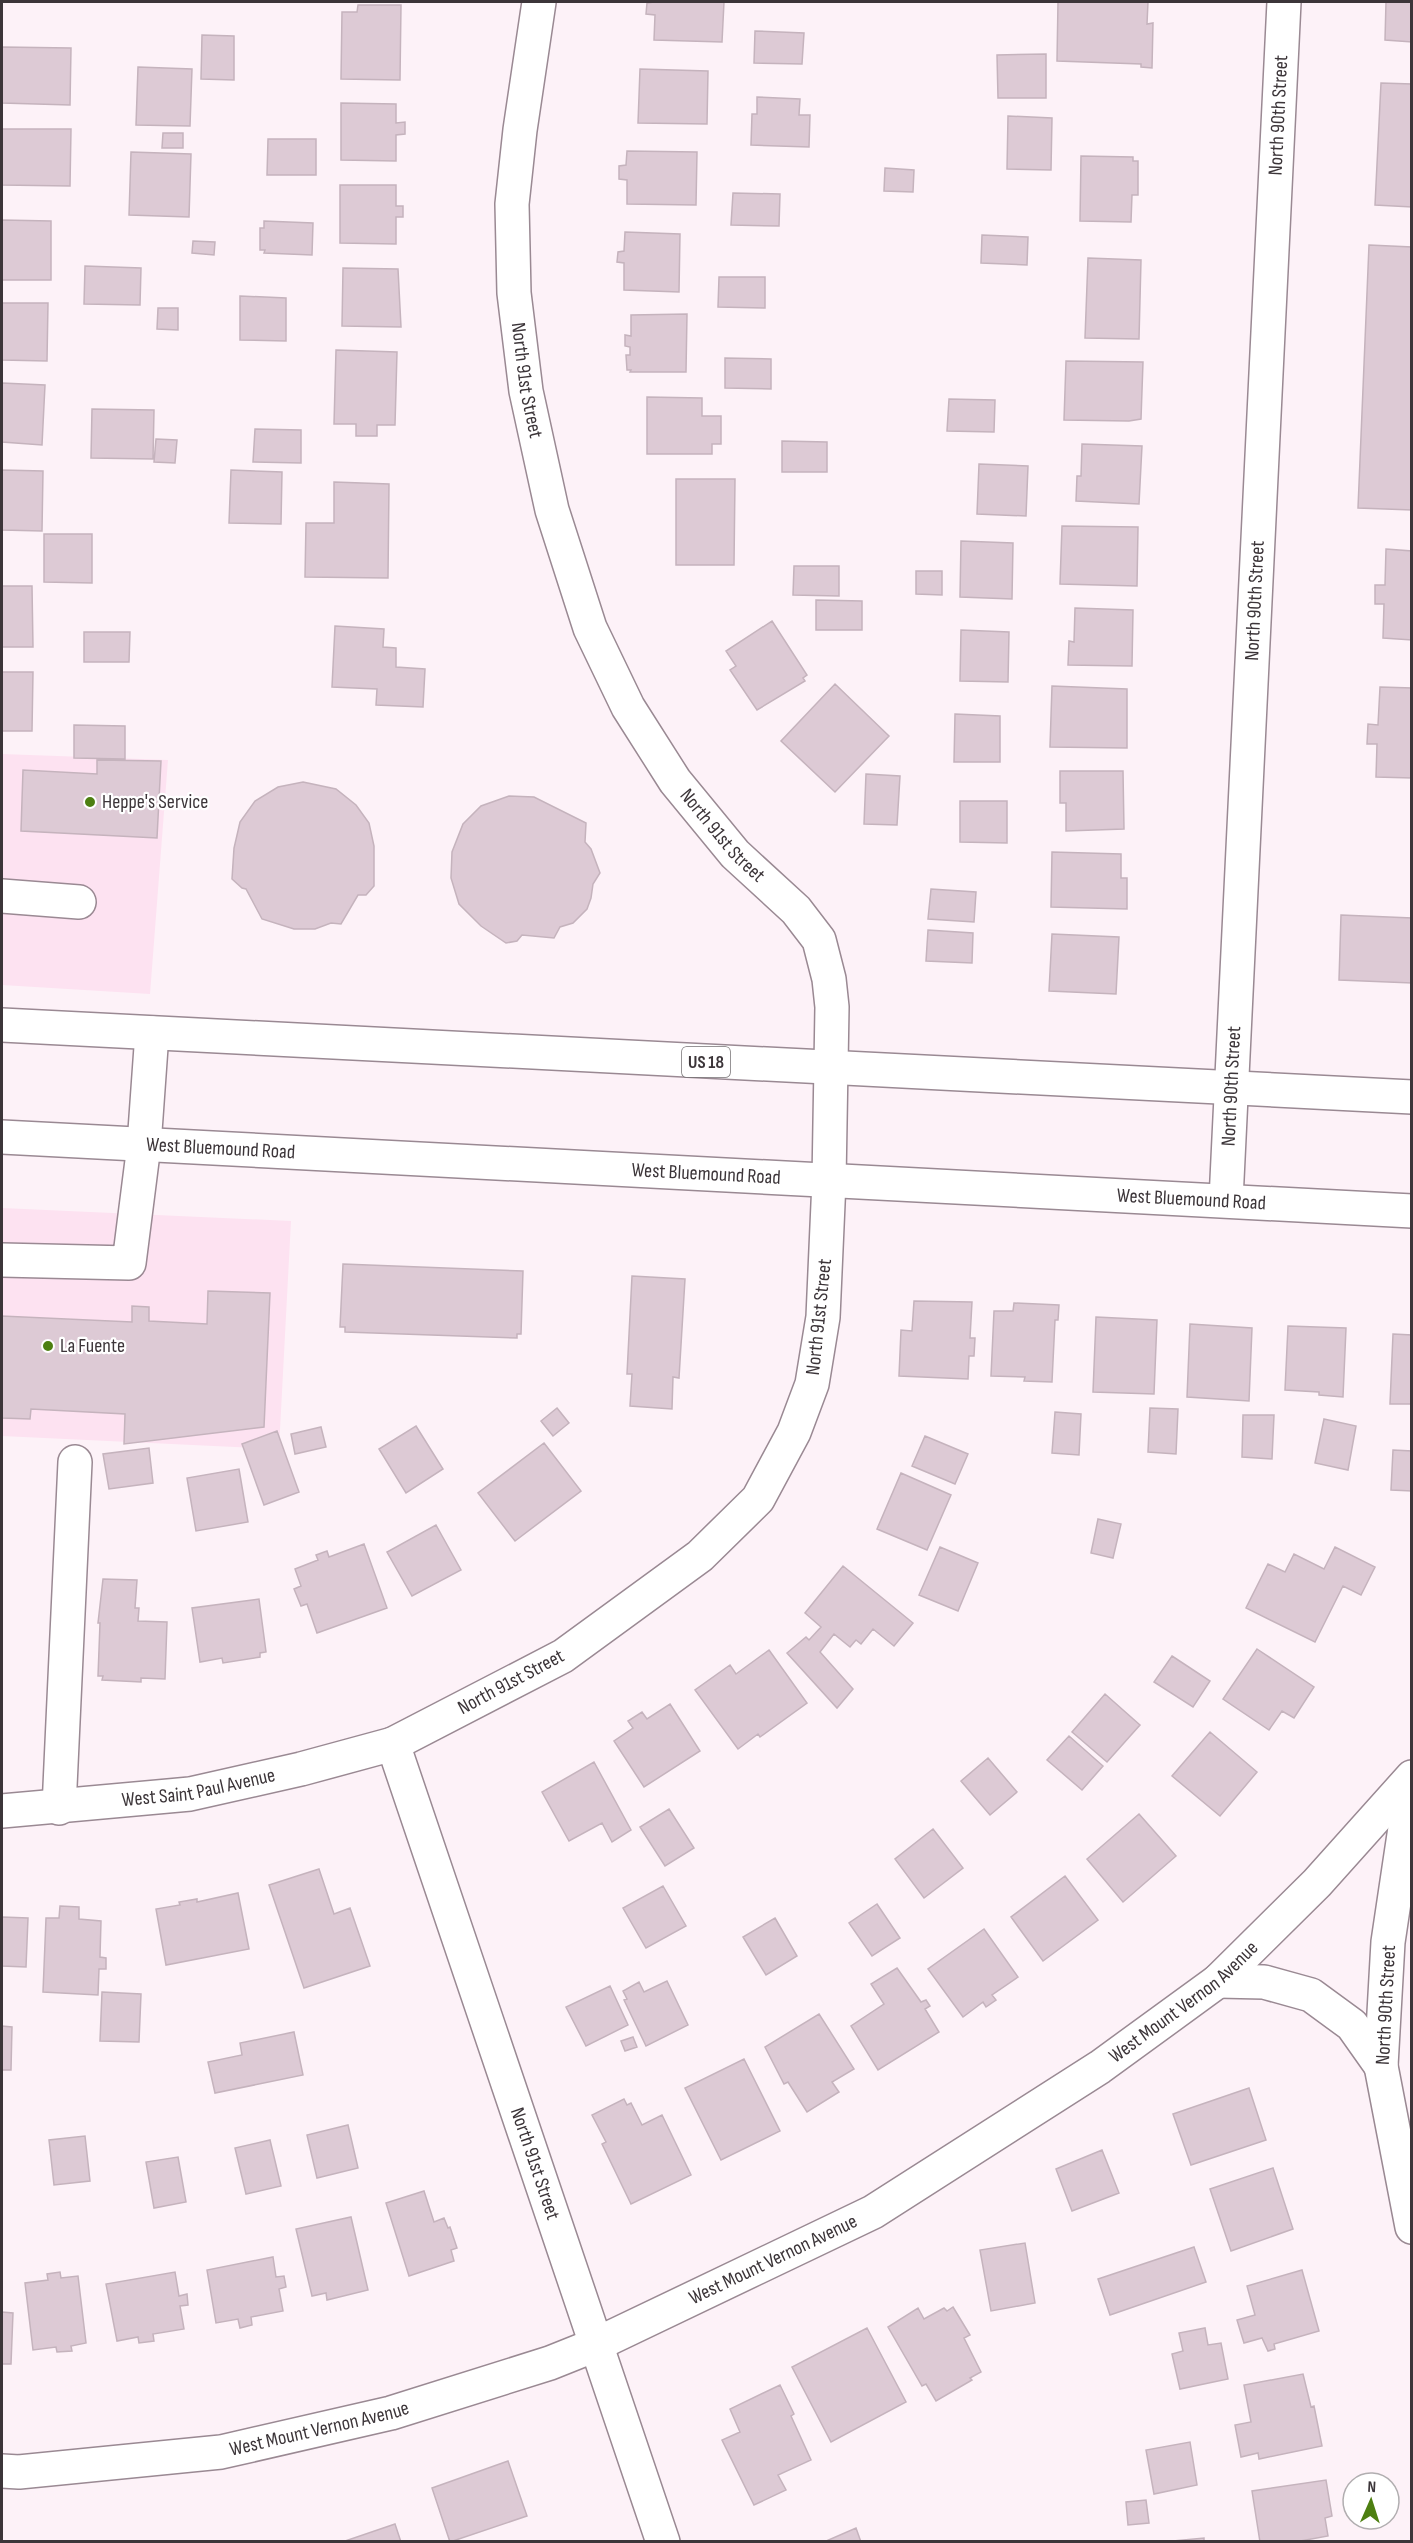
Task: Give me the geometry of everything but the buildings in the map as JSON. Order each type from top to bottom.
[{"type":"street","points":[[526,2],[534,36]]},
{"type":"street","name":"North 91st Street","points":[[539,2],[512,204],[514,293],[526,391],[552,510],[590,628],[628,707],[675,781],[735,854],[796,910],[819,940],[829,979],[832,1068],[823,1317],[812,1384],[794,1432],[758,1499],[700,1556],[563,1656],[393,1744],[663,2541]]},
{"type":"street","name":"North 90th Street","points":[[1226,1200],[1284,2]]},
{"type":"street","points":[[2,896],[79,902]]},
{"type":"street","name":"US 18","points":[[2,1025],[1412,1097]]},
{"type":"street","points":[[2,1260],[129,1263],[144,1145],[152,1033]]},
{"type":"street","name":"West Bluemound Road","points":[[2,1137],[1412,1210]]},
{"type":"street","points":[[59,1808],[75,1462]]},
{"type":"street","name":"West Saint Paul Avenue","points":[[2,1811],[59,1808],[190,1794],[301,1769],[393,1744]]},
{"type":"street","name":"North 90th Street","points":[[1412,1779],[1388,1942],[1381,2066],[1412,2227]]},
{"type":"street","name":"West Mount Vernon Avenue","points":[[2,2471],[19,2472],[221,2452],[391,2413],[550,2363],[595,2345],[873,2212],[1100,2067],[1218,1981],[1317,1883],[1412,1779]]},
{"type":"street","points":[[1218,1981],[1264,1982],[1311,1995],[1352,2025],[1381,2066]]},
{"type":"shaded area","points":[[2,754],[168,760],[150,994],[2,985]]},
{"type":"shaded area","points":[[2,1208],[291,1221],[279,1449],[2,1436]]},
{"type":"place","name":"Heppe's Service","points":[[90,802]]},
{"type":"place","name":"La Fuente","points":[[48,1346]]}]
